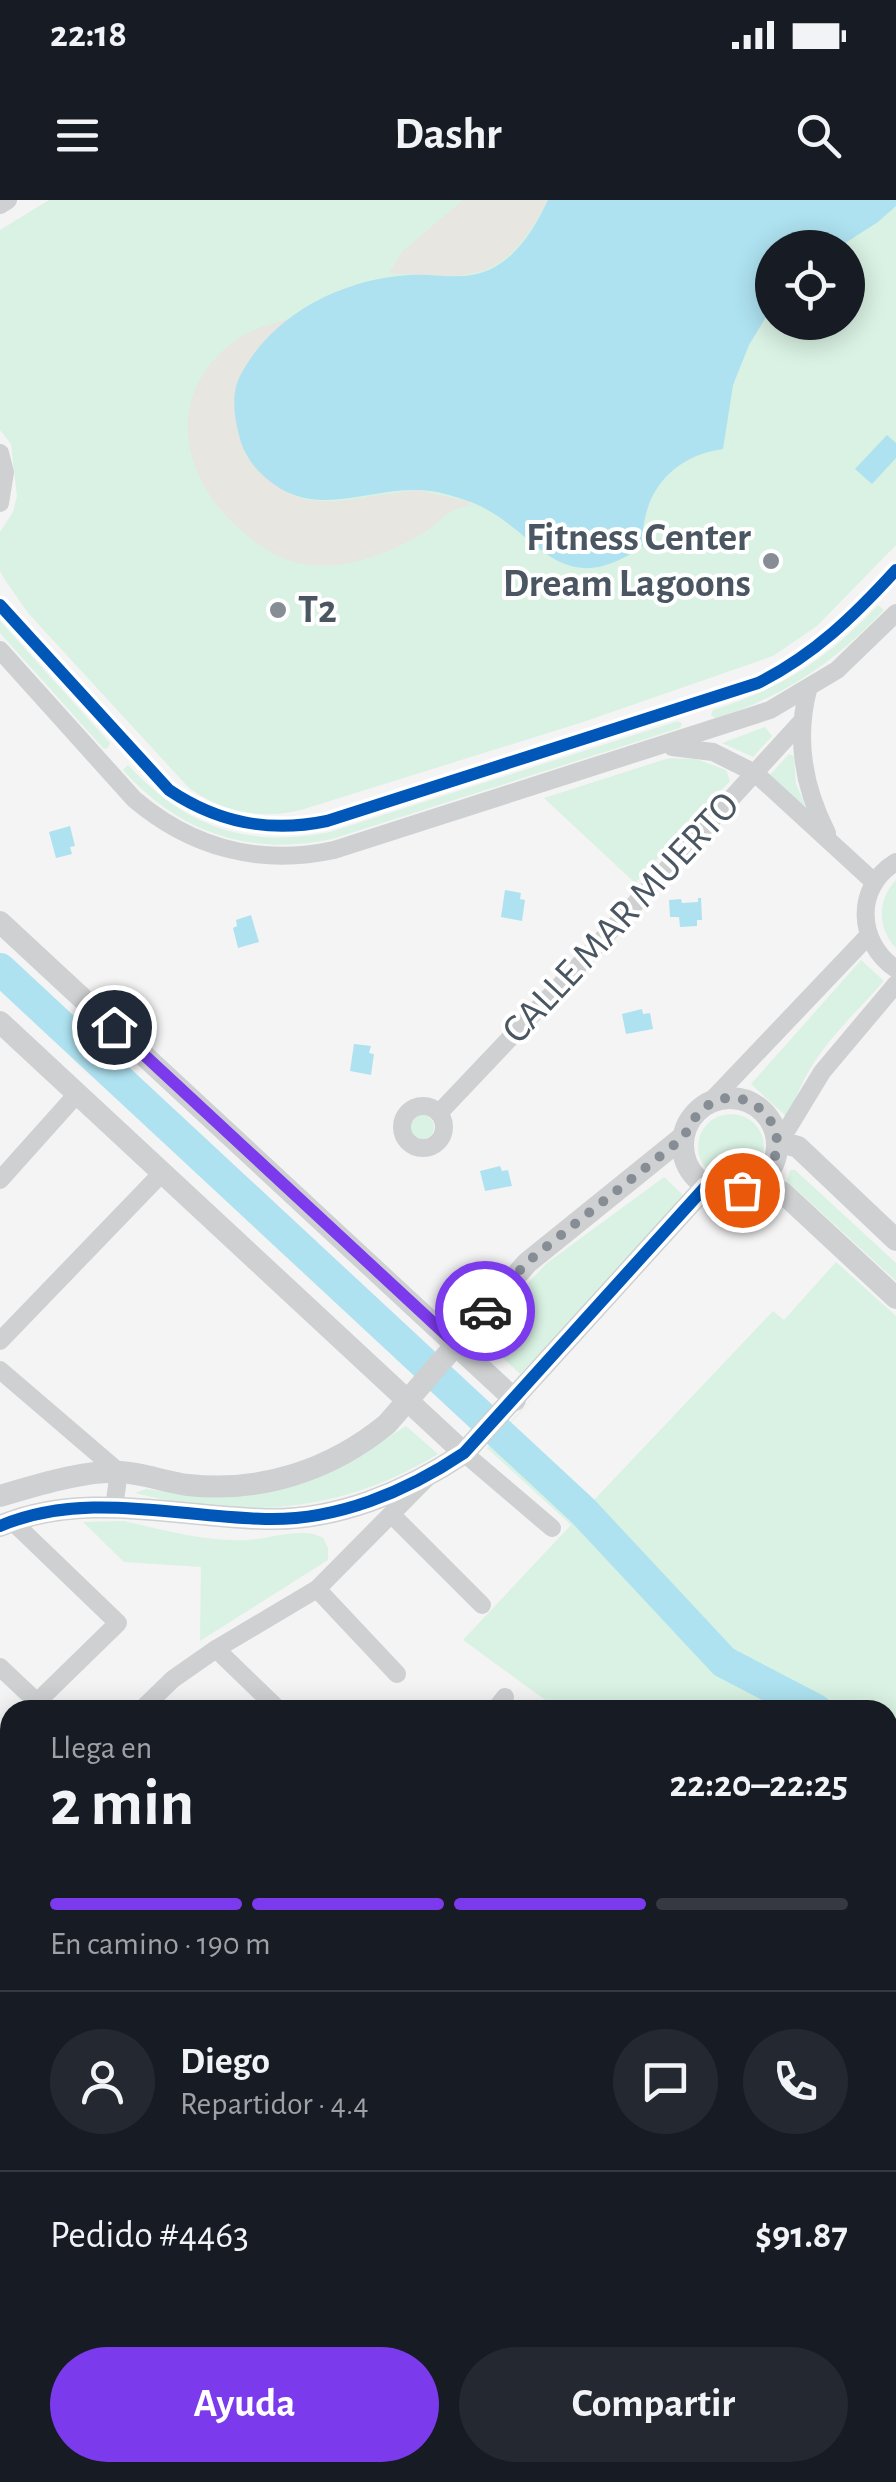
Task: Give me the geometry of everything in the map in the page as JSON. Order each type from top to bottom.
[{"type":"street","points":[[0,205],[8,200]]},
{"type":"street","points":[[0,454],[4,472],[0,503]]},
{"type":"street","points":[[0,605],[169,790],[200,809],[253,826],[290,827],[327,822],[758,683],[801,660],[893,579]]},
{"type":"street","points":[[0,650],[151,813],[187,836],[228,851],[292,857],[334,850],[770,710],[808,690],[857,654],[896,613]]},
{"type":"street","points":[[808,690],[802,722],[806,778],[834,847]]},
{"type":"street","points":[[691,706],[700,734]]},
{"type":"street","name":"CALLE MAR MUERTO","points":[[439,1113],[802,722]]},
{"type":"street","points":[[105,767],[128,747]]},
{"type":"street","points":[[658,747],[712,752],[755,774],[874,882]]},
{"type":"street","points":[[896,862],[874,882],[864,918],[868,936],[882,959],[896,969]]},
{"type":"street","points":[[0,922],[451,1350],[516,1400]]},
{"type":"street","points":[[868,936],[693,1116],[684,1137],[684,1156],[692,1173],[706,1186],[724,1192],[762,1188],[782,1192],[896,1298]]},
{"type":"street","points":[[777,1138],[788,1128],[822,1072],[896,984]]},
{"type":"street","points":[[0,1023],[470,1447],[552,1528]]},
{"type":"street","points":[[0,1180],[77,1094]]},
{"type":"street","points":[[711,1101],[732,1097],[752,1102],[768,1116],[777,1138],[774,1163],[761,1180],[742,1190]]},
{"type":"street","points":[[0,1496],[40,1484],[119,1472],[215,1486],[286,1478],[360,1446],[387,1424],[526,1263],[684,1137]]},
{"type":"street","points":[[777,1138],[798,1146],[896,1240]]},
{"type":"street","points":[[0,1341],[162,1172]]},
{"type":"street","points":[[6,1523],[66,1509],[114,1507],[268,1520],[345,1509],[393,1493],[430,1475],[470,1447],[706,1186]]},
{"type":"street","points":[[0,1370],[119,1472]]},
{"type":"street","points":[[114,1507],[119,1472]]},
{"type":"street","points":[[152,1700],[216,1649],[317,1590],[430,1475]]},
{"type":"street","points":[[392,1515],[482,1605]]},
{"type":"street","points":[[6,1523],[118,1623],[39,1700]]},
{"type":"street","points":[[317,1590],[397,1674]]},
{"type":"street","points":[[216,1649],[269,1700]]},
{"type":"street","points":[[0,1667],[35,1700]]},
{"type":"green space","points":[[49,200],[896,200],[896,545],[817,626],[773,656],[583,722],[301,810],[242,812],[189,788],[28,613],[0,571],[0,532],[13,512],[17,496],[11,444],[0,430],[0,230]]},
{"type":"green space","points":[[878,605],[884,610],[866,629],[807,676],[764,700],[715,718],[711,715],[713,710],[761,692],[803,669],[841,641]]},
{"type":"green space","points":[[0,621],[110,743],[108,748],[104,749],[0,633]]},
{"type":"green space","points":[[678,721],[682,724],[680,728],[332,839],[302,844],[244,841],[192,824],[144,792],[123,770],[128,765],[172,804],[219,828],[271,837],[300,837],[330,832]]},
{"type":"green space","points":[[765,727],[772,736],[753,757],[722,743]]},
{"type":"green space","points":[[789,754],[794,756],[796,784],[806,807],[769,776]]},
{"type":"green space","points":[[669,758],[696,759],[726,770],[730,781],[635,883],[544,798]]},
{"type":"green space","points":[[896,880],[896,948],[885,932],[882,914],[885,896]]},
{"type":"green space","points":[[861,960],[884,981],[815,1060],[789,1119],[751,1084]]},
{"type":"green space","points":[[731,1114],[754,1124],[764,1147],[754,1170],[731,1180],[708,1170],[698,1147],[708,1124]]},
{"type":"green space","points":[[422,1115],[431,1118],[431,1136],[422,1139],[413,1136],[410,1127],[413,1118]]},
{"type":"green space","points":[[790,1170],[795,1170],[896,1263],[896,1281],[787,1181]]},
{"type":"green space","points":[[664,1177],[685,1197],[520,1374],[479,1335],[547,1263]]},
{"type":"green space","points":[[836,1262],[896,1316],[896,1700],[545,1700],[463,1640],[571,1525],[487,1448],[541,1389],[510,1424],[594,1500],[773,1311],[784,1320]]},
{"type":"green space","points":[[406,1426],[438,1454],[402,1474],[328,1499],[291,1506],[215,1507],[135,1493],[146,1489],[174,1493],[373,1447]]},
{"type":"green space","points":[[124,1521],[216,1539],[247,1540],[306,1533],[323,1538],[328,1560],[200,1641],[201,1567],[124,1562],[83,1522]]},
{"type":"sand","points":[[463,200],[548,200],[517,247],[485,270],[444,276],[389,273],[403,251]]},
{"type":"sand","points":[[289,319],[264,342],[237,382],[246,455],[259,472],[287,493],[306,500],[332,502],[417,490],[471,502],[470,506],[451,512],[397,547],[366,559],[334,565],[302,564],[282,558],[231,521],[199,476],[188,427],[191,403],[200,379],[239,338]]},
{"type":"water","points":[[548,200],[896,200],[896,206],[865,230],[755,230],[755,335],[733,385],[723,449],[705,453],[674,469],[647,510],[643,546],[614,562],[589,568],[568,565],[494,514],[449,495],[412,490],[319,500],[284,491],[257,470],[241,442],[234,398],[237,383],[253,354],[289,318],[334,293],[384,278],[481,273],[501,263],[532,230]]},
{"type":"water","points":[[887,435],[896,443],[896,458],[872,484],[855,469]]},
{"type":"water","points":[[70,826],[75,846],[70,847],[72,854],[56,858],[49,832]]},
{"type":"water","points":[[505,890],[521,893],[520,899],[525,900],[522,921],[501,917]]},
{"type":"water","points":[[698,898],[702,920],[697,920],[697,926],[680,927],[679,917],[670,917],[669,900],[698,902]]},
{"type":"water","points":[[251,915],[259,942],[238,948],[233,928],[237,926],[236,920]]},
{"type":"water","points":[[642,1009],[643,1014],[650,1013],[653,1029],[626,1034],[622,1014]]},
{"type":"water","points":[[354,1044],[371,1046],[371,1075],[350,1071]]},
{"type":"water","points":[[500,1166],[502,1171],[508,1170],[512,1186],[485,1191],[480,1171]]},
{"type":"waterway","points":[[0,969],[583,1511],[724,1662],[797,1700]]},
{"type":"cycle path","points":[[0,605],[169,790],[225,817],[285,826],[327,821],[758,683],[832,633],[896,570]]},
{"type":"cycle path","points":[[0,1526],[32,1515],[98,1507],[292,1518],[344,1509],[394,1492],[464,1453],[706,1186]]},
{"type":"way so far","points":[[485,1311],[526,1263],[684,1137],[693,1116],[711,1101],[732,1097],[752,1102],[768,1116],[776,1135],[774,1163],[761,1180],[742,1190]]},
{"type":"place","name":"Fitness Center Dream Lagoons","points":[[771,561]]},
{"type":"place","name":"T2","points":[[278,610]]},
{"type":"route","points":[[114,1027],[456,1344],[485,1311]]}]
